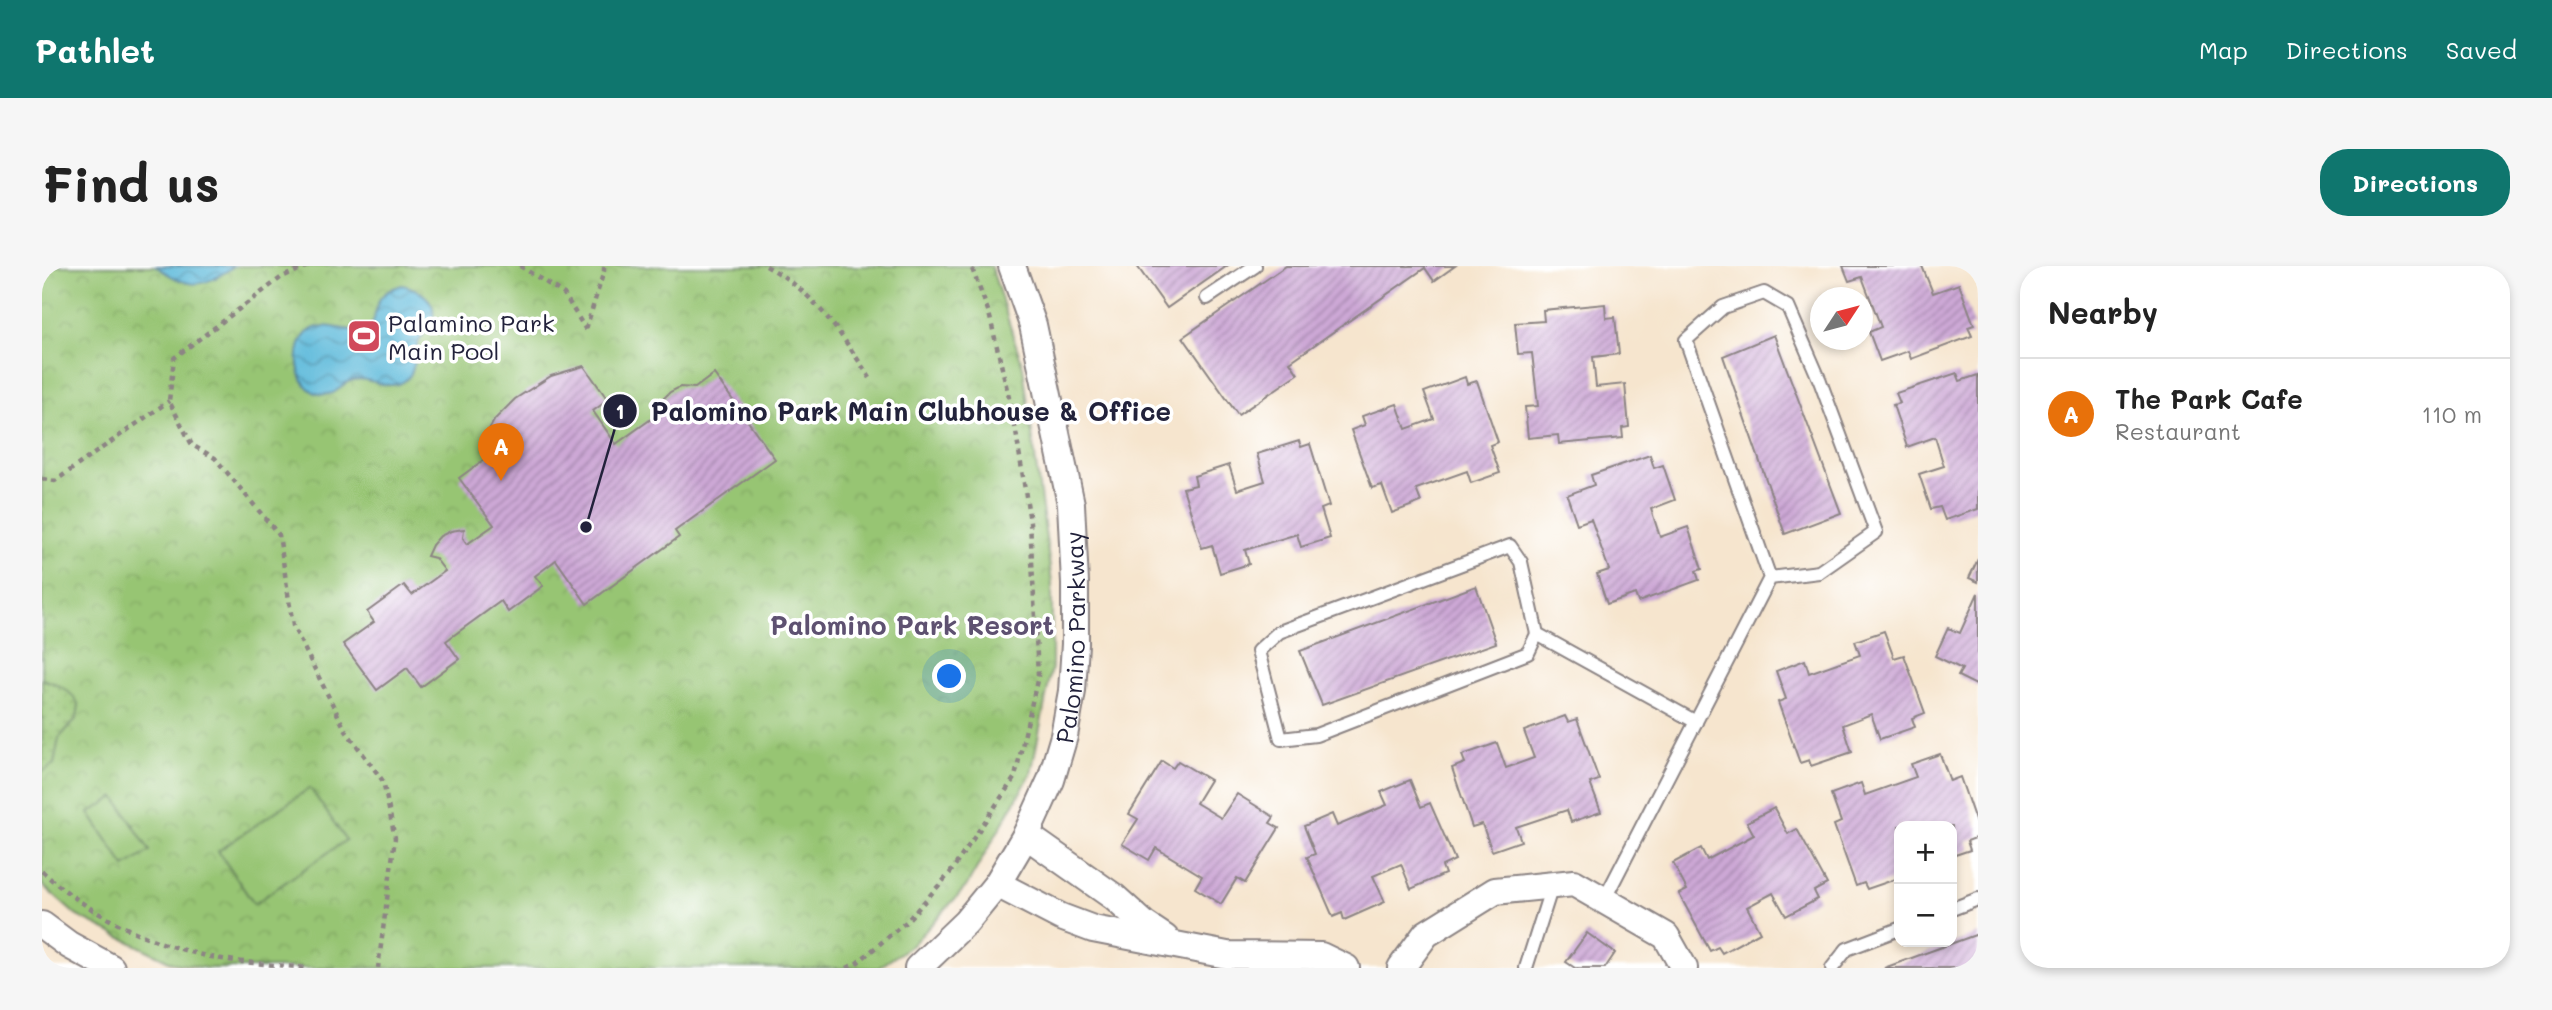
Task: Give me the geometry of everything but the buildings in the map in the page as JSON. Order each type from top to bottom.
[{"type":"street","name":"Palomino Parkway","points":[[918,968],[966,922],[997,884],[1026,835],[1051,780],[1064,736],[1073,680],[1075,583],[1071,504],[1033,325],[1012,266]]},
{"type":"street","points":[[1026,835],[1175,944]]},
{"type":"street","points":[[1401,968],[1426,934],[1495,891],[1574,883],[1666,936],[1685,968]]},
{"type":"street","points":[[997,884],[1061,917],[1093,929],[1227,955],[1321,956],[1346,968]]},
{"type":"street","points":[[42,925],[69,945],[111,968]]},
{"type":"lane","points":[[1207,298],[1255,266]]},
{"type":"lane","points":[[1604,900],[1770,578],[1686,340],[1723,307],[1764,293],[1788,307],[1876,532],[1819,572],[1770,578]]},
{"type":"lane","points":[[1537,634],[1528,653],[1316,735],[1281,739],[1258,651],[1279,632],[1510,546],[1521,562],[1537,634],[1696,722]]},
{"type":"lane","points":[[1526,968],[1552,885]]},
{"type":"lane","points":[[1957,907],[1978,899]]},
{"type":"lane","points":[[1832,968],[1847,949],[1894,931]]},
{"type":"path","points":[[308,266],[282,277],[174,358],[169,401],[192,445],[215,458],[279,535],[293,625],[346,730],[383,781],[395,838],[378,968]]},
{"type":"path","points":[[520,266],[564,294],[586,330],[604,266]]},
{"type":"path","points":[[766,266],[799,288],[821,308],[870,378]]},
{"type":"path","points":[[847,968],[857,963],[906,922],[950,873],[1015,777],[1038,676],[1030,522],[1014,419],[989,313],[971,266]]},
{"type":"path","points":[[42,479],[55,481],[169,401]]},
{"type":"path","points":[[42,871],[62,889],[124,929],[200,954],[306,968]]},
{"type":"green space","points":[[42,266],[991,266],[1023,367],[1052,583],[1052,667],[1031,774],[966,887],[912,945],[878,968],[206,968],[173,963],[77,916],[42,885]]},
{"type":"green space","points":[[42,679],[64,688],[79,705],[77,718],[59,738],[54,764],[42,772]]},
{"type":"green space","points":[[310,788],[346,840],[254,904],[218,851]]},
{"type":"green space","points":[[115,797],[150,851],[125,867],[89,813]]},
{"type":"water","points":[[156,266],[234,266],[213,279],[195,284],[177,279]]},
{"type":"water","name":"Palamino Park Main Pool","points":[[402,285],[426,296],[433,307],[431,323],[418,343],[413,370],[407,379],[397,385],[390,385],[357,379],[333,393],[321,394],[312,391],[300,374],[298,363],[301,341],[307,333],[321,326],[357,330],[370,326],[382,296]]},
{"type":"place","name":"Palamino Park Main Pool","points":[[364,336]]},
{"type":"place","name":"The Park Cafe","points":[[501,481]]},
{"type":"place","name":"Palomino Park Main Clubhouse & Office","points":[[586,527]]},
{"type":"district","name":"Palomino Park Resort","points":[[912,625]]}]
